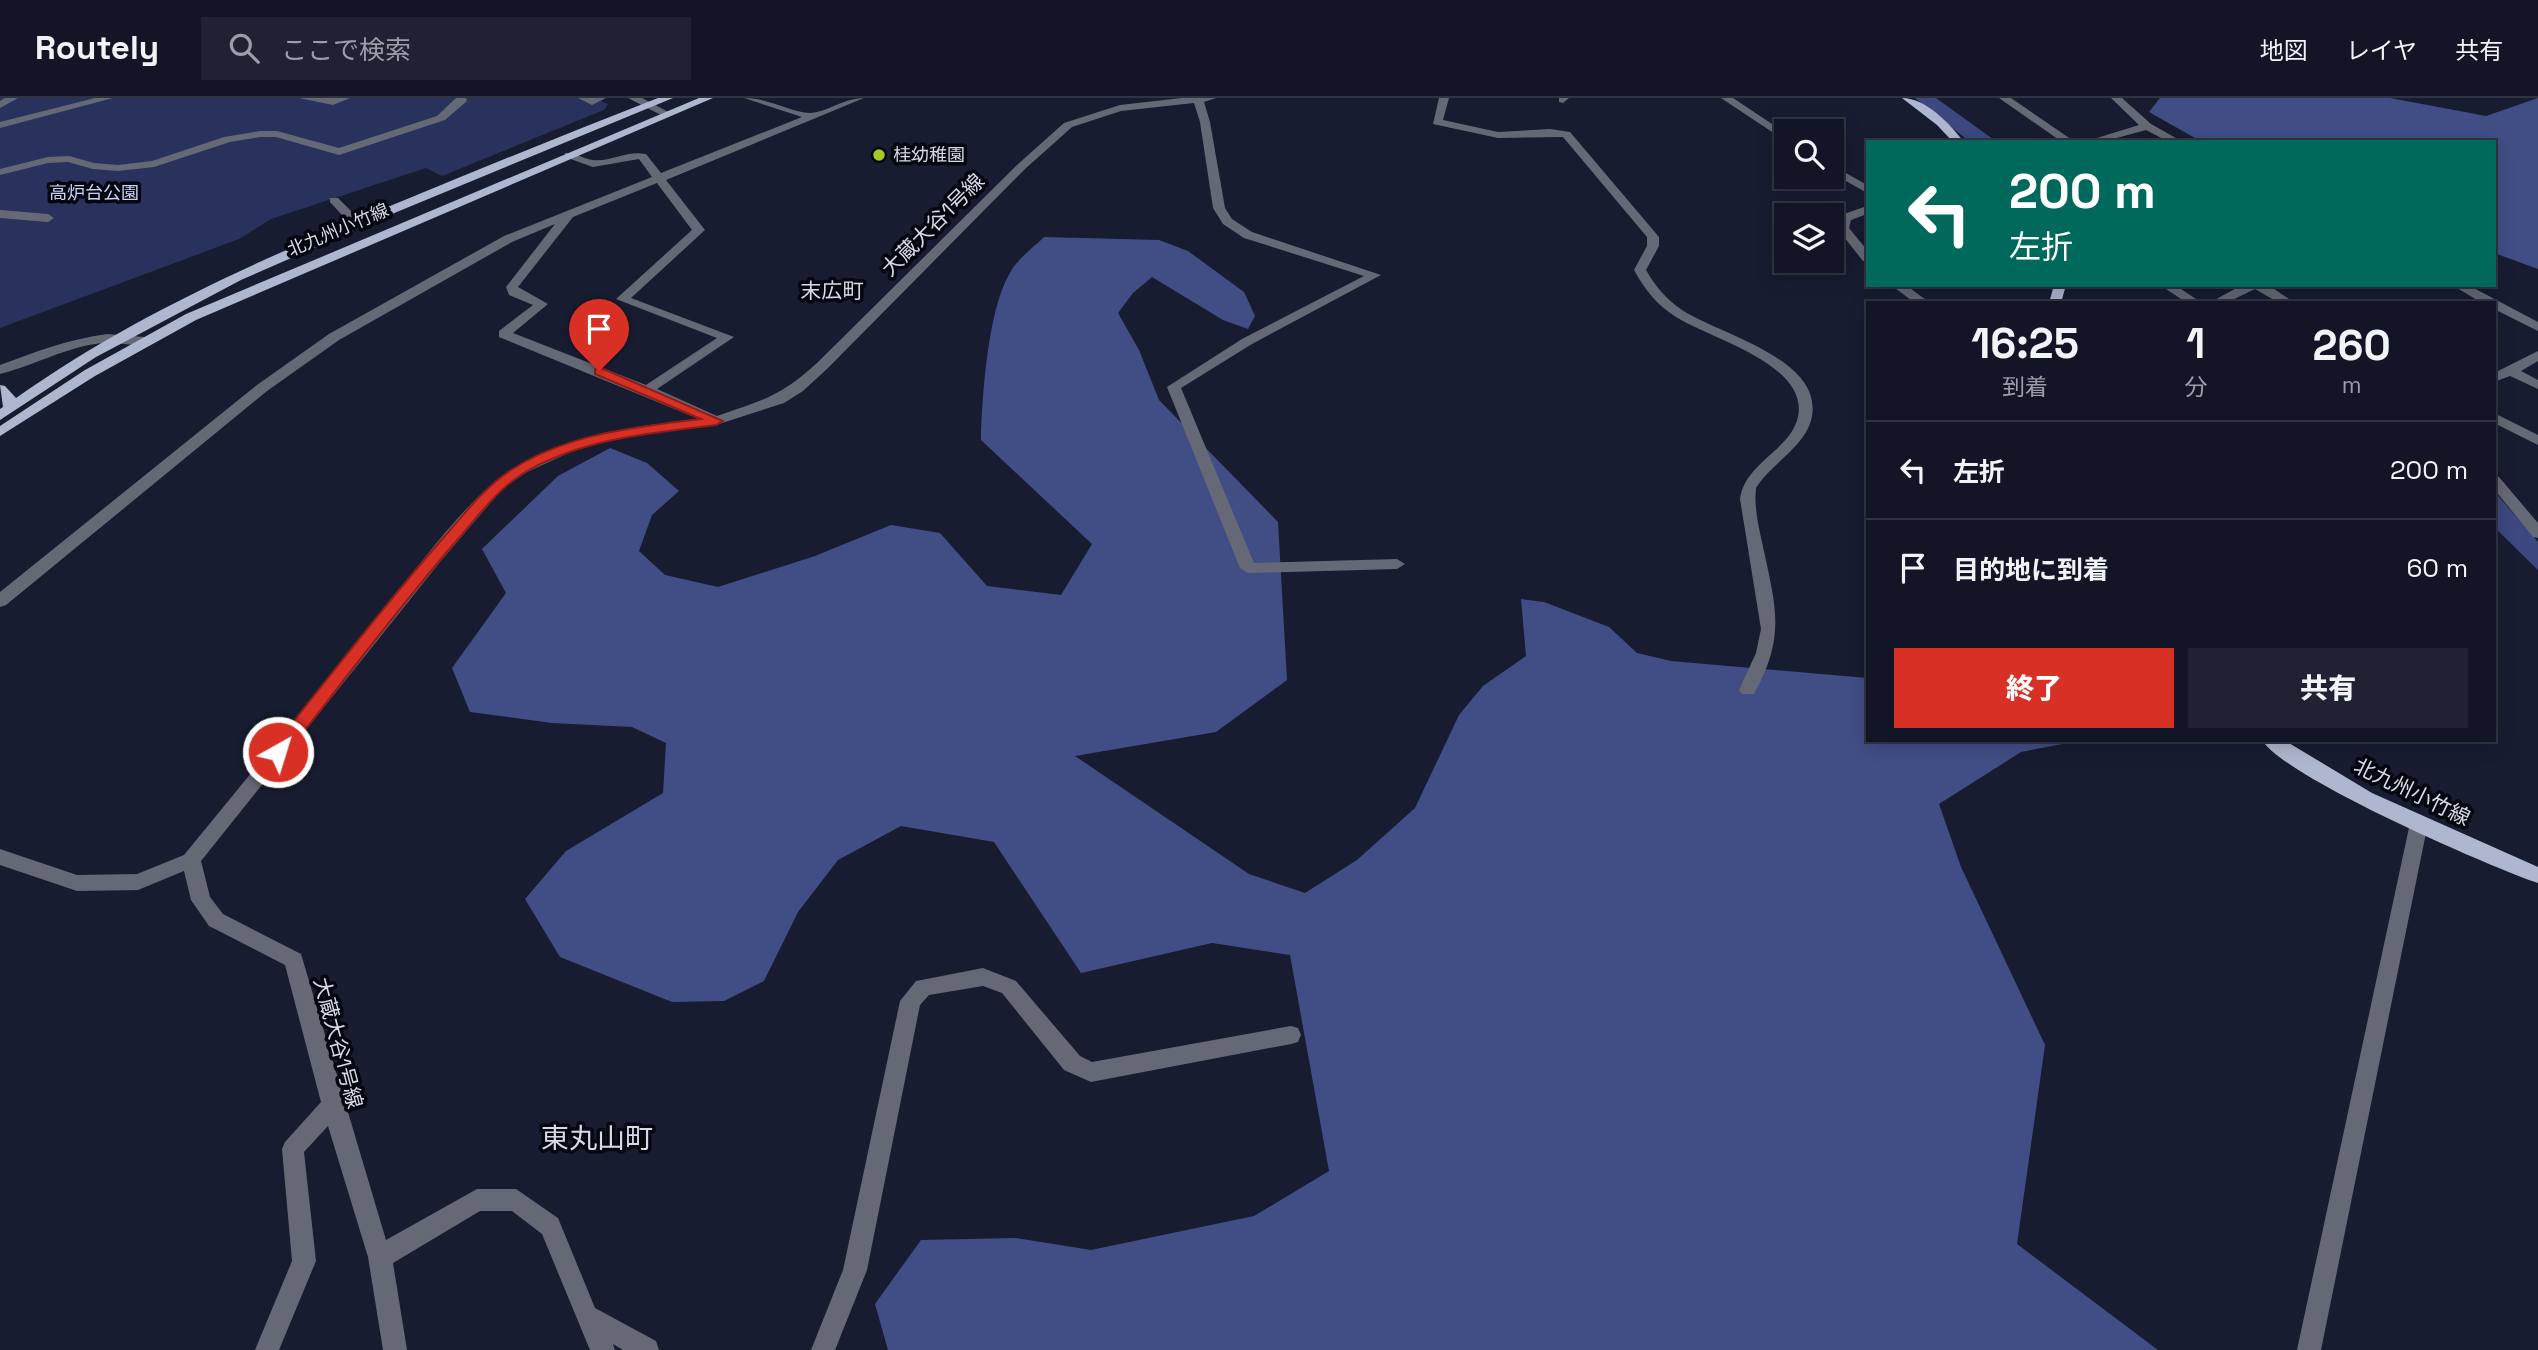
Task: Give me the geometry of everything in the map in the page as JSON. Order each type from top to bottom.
[{"type":"main road","name":"北九州小竹線","points":[[5,412],[121,336],[241,275],[357,224],[668,98]]},
{"type":"main road","name":"北九州小竹線","points":[[0,432],[144,341],[256,287],[708,98]]},
{"type":"main road","points":[[1907,98],[1941,123],[1957,140]]},
{"type":"main road","points":[[0,389],[9,399],[5,412]]},
{"type":"main road","name":"北九州小竹線","points":[[2274,742],[2297,760],[2419,823],[2538,875]]},
{"type":"street","points":[[0,105],[13,98]]},
{"type":"street","points":[[0,125],[108,98]]},
{"type":"street","points":[[304,98],[313,102],[333,102],[345,98]]},
{"type":"street","points":[[0,172],[48,160],[69,159],[93,166],[118,168],[154,164],[229,139],[260,134],[277,134],[339,152],[442,118],[462,100],[461,98]]},
{"type":"street","points":[[583,98],[592,102],[601,98]]},
{"type":"street","points":[[633,98],[667,114]]},
{"type":"street","points":[[749,98],[812,117]]},
{"type":"street","points":[[0,601],[262,388],[334,337],[508,239],[659,176],[859,98]]},
{"type":"street","points":[[1444,98],[1437,122],[1498,135],[1550,132],[1566,134],[1653,237],[1653,246],[1640,270],[1645,284],[1663,303],[1767,358],[1797,381],[1803,400],[1800,427],[1789,447],[1761,470],[1748,489],[1749,515],[1759,559],[1769,630],[1763,655],[1748,690]]},
{"type":"street","points":[[1726,98],[1774,130]]},
{"type":"street","points":[[2004,98],[2067,140]]},
{"type":"street","points":[[2116,98],[2147,126],[2174,140]]},
{"type":"street","points":[[1205,99],[1205,122],[1219,208],[1227,221],[1248,235],[1375,275],[1199,369],[1174,387],[1248,568],[1396,564]]},
{"type":"street","name":"大蔵大谷1号線","points":[[395,1350],[380,1257],[333,1105],[294,960],[216,920],[201,900],[191,860],[434,558],[498,485],[522,468],[572,446],[624,432],[716,421],[779,400],[798,388],[1021,167],[1068,125],[1120,108],[1205,99]]},
{"type":"street","points":[[2096,140],[2147,126]]},
{"type":"street","points":[[569,155],[593,164],[631,155],[642,156],[699,230],[622,299],[727,337],[647,390]]},
{"type":"street","points":[[1844,176],[1866,189]]},
{"type":"street","points":[[334,200],[357,224]]},
{"type":"street","points":[[1866,210],[1845,218],[1843,228],[1866,257]]},
{"type":"street","points":[[572,211],[512,287],[513,292],[542,304],[504,334],[647,390],[716,421]]},
{"type":"street","points":[[0,214],[48,219]]},
{"type":"street","points":[[1900,287],[1921,301]]},
{"type":"street","points":[[2169,287],[2193,301]]},
{"type":"street","points":[[2261,287],[2286,301]]},
{"type":"street","points":[[2462,287],[2489,301]]},
{"type":"street","points":[[2219,301],[2247,288]]},
{"type":"street","points":[[2496,305],[2538,327]]},
{"type":"street","points":[[0,370],[77,343],[121,336],[144,341]]},
{"type":"street","points":[[2496,377],[2538,355]]},
{"type":"street","points":[[2511,371],[2538,385]]},
{"type":"street","points":[[2496,418],[2538,441]]},
{"type":"street","points":[[2496,482],[2538,533]]},
{"type":"street","points":[[2309,1350],[2419,823]]},
{"type":"street","points":[[0,857],[77,883],[138,882],[191,860]]},
{"type":"street","points":[[822,1350],[855,1270],[910,1001],[923,987],[983,977],[1009,987],[1072,1063],[1091,1072],[1291,1035]]},
{"type":"street","points":[[267,1350],[304,1262],[293,1149],[333,1105]]},
{"type":"street","points":[[380,1257],[477,1200],[516,1200],[550,1226],[586,1316],[603,1350]]},
{"type":"street","points":[[586,1316],[647,1350]]},
{"type":"green space","name":"高炉台公園","points":[[0,98],[595,98],[608,104],[604,110],[442,176],[426,168],[271,219],[239,239],[0,328]]},
{"type":"shaded area","points":[[1915,98],[1936,98],[1994,140],[1968,140]]},
{"type":"shaded area","points":[[2160,98],[2390,98],[2486,116],[2538,98],[2538,269],[2496,254],[2496,140],[2198,140],[2149,112]]},
{"type":"shaded area","points":[[1044,237],[1159,240],[1188,251],[1244,292],[1255,316],[1248,329],[1223,320],[1152,277],[1133,293],[1118,313],[1139,350],[1159,400],[1278,522],[1287,680],[1216,732],[1075,756],[1249,874],[1305,893],[1357,860],[1415,808],[1459,715],[1483,686],[1526,656],[1521,599],[1544,602],[1609,627],[1637,653],[1671,661],[1866,678],[1866,742],[2073,742],[2021,752],[1939,804],[1961,867],[2045,1045],[2017,1244],[2158,1350],[888,1350],[875,1304],[921,1240],[1016,1238],[1091,1250],[1254,1216],[1329,1171],[1290,955],[1212,943],[1081,973],[994,842],[901,826],[838,860],[798,912],[764,981],[724,1001],[672,1002],[560,957],[525,899],[566,851],[663,793],[666,743],[632,727],[552,723],[470,712],[452,668],[506,593],[482,549],[558,476],[610,448],[647,463],[679,491],[652,515],[639,551],[665,575],[718,587],[815,556],[891,525],[940,533],[987,586],[1061,595],[1092,544],[981,440],[991,330],[1002,289],[1021,258]]},
{"type":"shaded area","points":[[2496,493],[2538,542],[2538,570],[2496,529]]},
{"type":"place","name":"桂幼稚園","points":[[879,155]]},
{"type":"district","name":"末広町","points":[[832,291]]},
{"type":"district","name":"東丸山町","points":[[597,1138]]},
{"type":"route","points":[[278,752],[434,558],[498,485],[522,468],[572,446],[624,432],[716,421],[599,371]]}]
